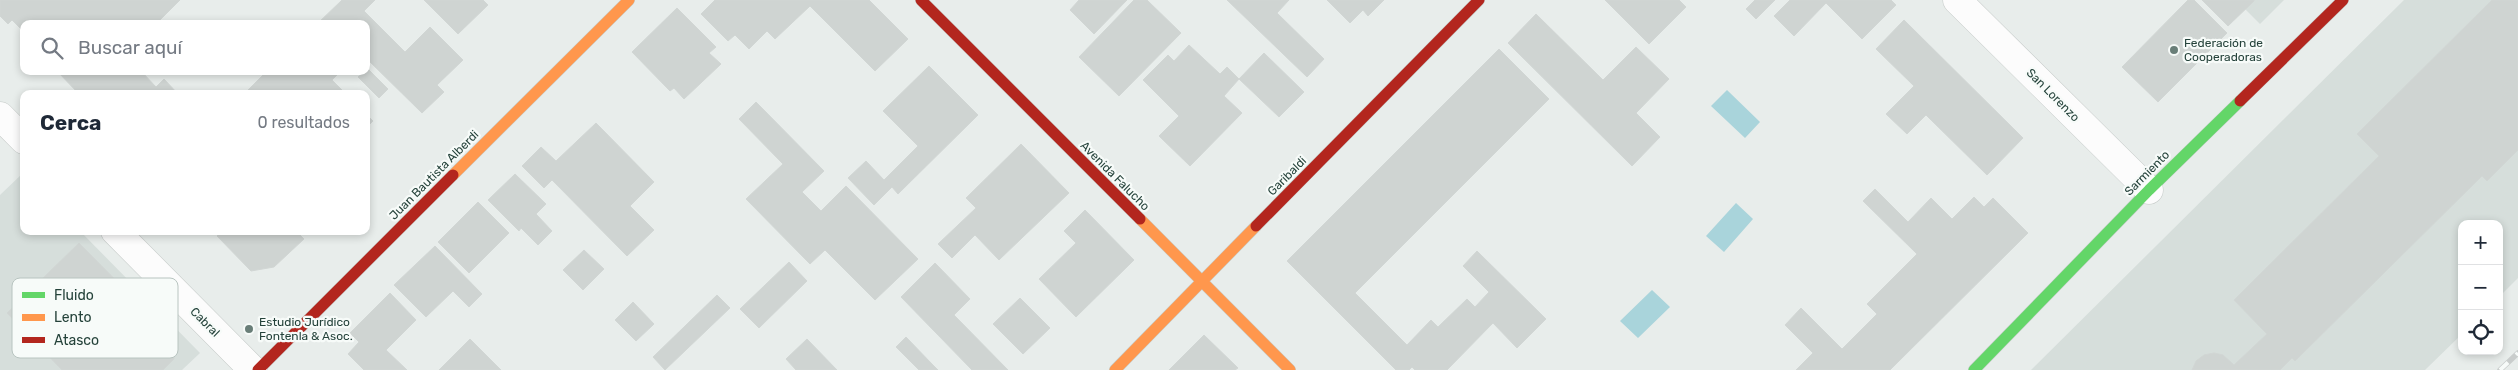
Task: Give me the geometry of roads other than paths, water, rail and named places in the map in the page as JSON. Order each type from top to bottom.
[{"type":"street","name":"Juan Bautista Alberdi","points":[[258,370],[629,0]]},
{"type":"street","name":"Avenida Falucho","points":[[921,0],[1290,370]]},
{"type":"street","name":"Garibaldi","points":[[1115,370],[1479,0]]},
{"type":"street","name":"San Lorenzo","points":[[1957,0],[2149,190]]},
{"type":"street","name":"Sarmiento","points":[[1974,370],[2149,190],[2343,0]]},
{"type":"street","points":[[0,116],[20,136]]},
{"type":"street","name":"Cabral","points":[[119,235],[162,278]]},
{"type":"street","name":"Cabral","points":[[178,294],[253,370]]},
{"type":"water","points":[[1727,90],[1760,122],[1745,138],[1711,106]]},
{"type":"water","points":[[1736,203],[1753,219],[1724,252],[1706,236]]},
{"type":"water","points":[[1652,290],[1670,307],[1638,338],[1620,321]]},
{"type":"railway","points":[[2500,370],[2518,353]]},
{"type":"place","name":"Federación de Cooperadoras","points":[[2174,50]]},
{"type":"place","name":"Estudio Jurídico Fontenla & Asoc.","points":[[249,329]]}]
